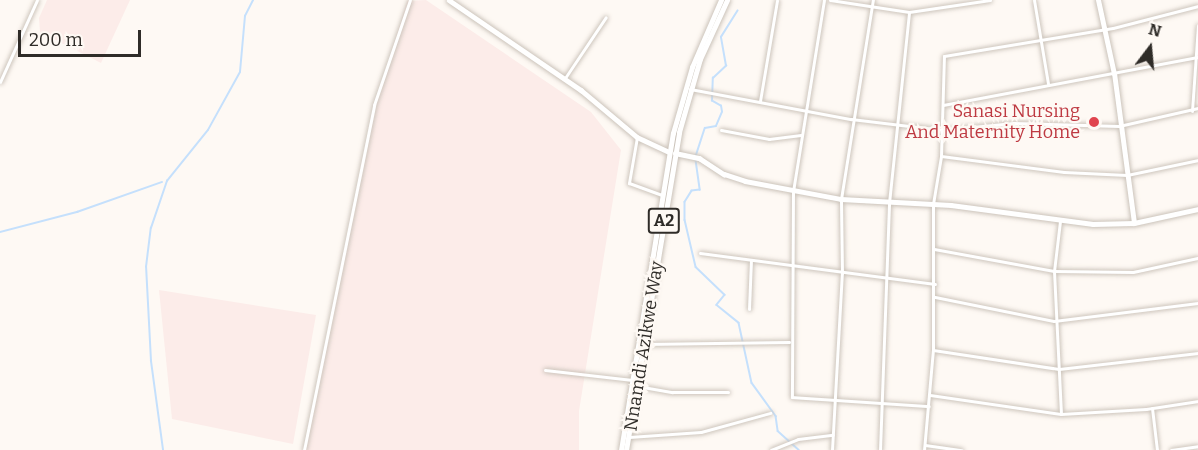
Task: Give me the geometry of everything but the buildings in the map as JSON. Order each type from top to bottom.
[{"type":"highway","name":"Nnamdi Azikwe Way","points":[[621,450],[662,195],[692,67],[721,0]]},
{"type":"highway","name":"Nnamdi Azikwe Way","points":[[627,450],[672,152],[690,89],[727,0]]},
{"type":"street","points":[[0,82],[37,0]]},
{"type":"street","points":[[304,450],[374,105],[410,0]]},
{"type":"street","points":[[449,0],[564,78],[637,137],[672,152],[696,157],[724,174],[793,191],[841,199],[933,204],[1114,226],[1198,210]]},
{"type":"street","points":[[760,101],[777,0]]},
{"type":"street","points":[[824,0],[793,191],[794,265],[789,342],[792,397],[834,402],[880,402],[929,406]]},
{"type":"street","points":[[830,0],[909,12],[990,0]]},
{"type":"street","points":[[832,450],[842,273],[841,199],[851,119],[873,0]]},
{"type":"street","points":[[1034,0],[1048,84]]},
{"type":"street","points":[[1098,0],[1114,74],[1119,126],[1134,223]]},
{"type":"street","points":[[924,450],[930,395],[935,297],[933,204],[941,156],[943,60],[946,54],[1104,27],[1198,6]]},
{"type":"street","points":[[880,450],[889,203],[909,12]]},
{"type":"street","points":[[564,78],[606,17]]},
{"type":"street","points":[[1192,111],[1198,26]]},
{"type":"street","points":[[943,105],[1196,58]]},
{"type":"street","points":[[690,89],[709,95],[760,101],[851,119],[942,130],[1014,123],[1119,126],[1198,108]]},
{"type":"street","points":[[721,130],[769,139],[801,135]]},
{"type":"street","points":[[637,137],[629,183],[662,195]]},
{"type":"street","points":[[941,156],[1127,175],[1198,160]]},
{"type":"street","points":[[1060,221],[1054,271],[1054,321],[1061,414]]},
{"type":"street","points":[[934,249],[1054,271],[1133,272],[1198,258]]},
{"type":"street","points":[[700,253],[935,284]]},
{"type":"street","points":[[749,309],[751,260]]},
{"type":"street","points":[[935,297],[1054,321],[1198,303]]},
{"type":"street","points":[[644,344],[739,345],[789,342]]},
{"type":"street","points":[[933,350],[1059,369],[1198,353]]},
{"type":"street","points":[[545,370],[632,380]]},
{"type":"street","points":[[637,386],[672,392],[728,392]]},
{"type":"street","points":[[930,395],[1061,414],[1152,408],[1198,401]]},
{"type":"street","points":[[1152,408],[1157,450]]},
{"type":"street","points":[[628,437],[701,432],[770,413]]},
{"type":"street","points":[[771,450],[793,440],[833,435]]},
{"type":"street","points":[[925,445],[962,450]]},
{"type":"street","points":[[1171,450],[1198,446]]},
{"type":"shaded area","points":[[47,0],[130,0],[101,63],[40,32],[39,18]]},
{"type":"shaded area","points":[[426,0],[591,112],[621,150],[579,411],[579,450],[304,450],[374,107],[407,1]]},
{"type":"shaded area","points":[[159,290],[316,315],[293,444],[172,419]]},
{"type":"waterway","points":[[163,450],[151,361],[146,267],[151,228],[167,181],[208,130],[240,72],[245,16],[253,0]]},
{"type":"waterway","points":[[696,155],[705,128],[716,126],[722,112],[721,106],[712,101],[713,78],[726,66],[721,37],[737,11]]},
{"type":"waterway","points":[[696,160],[700,190],[692,191],[685,202],[685,220],[696,267],[725,295],[717,305],[739,323],[752,383],[776,416],[778,431],[799,450]]},
{"type":"waterway","points":[[0,232],[77,212],[162,182]]},
{"type":"place","name":"Sanasi Nursing And Maternity Home","points":[[1094,122]]}]
